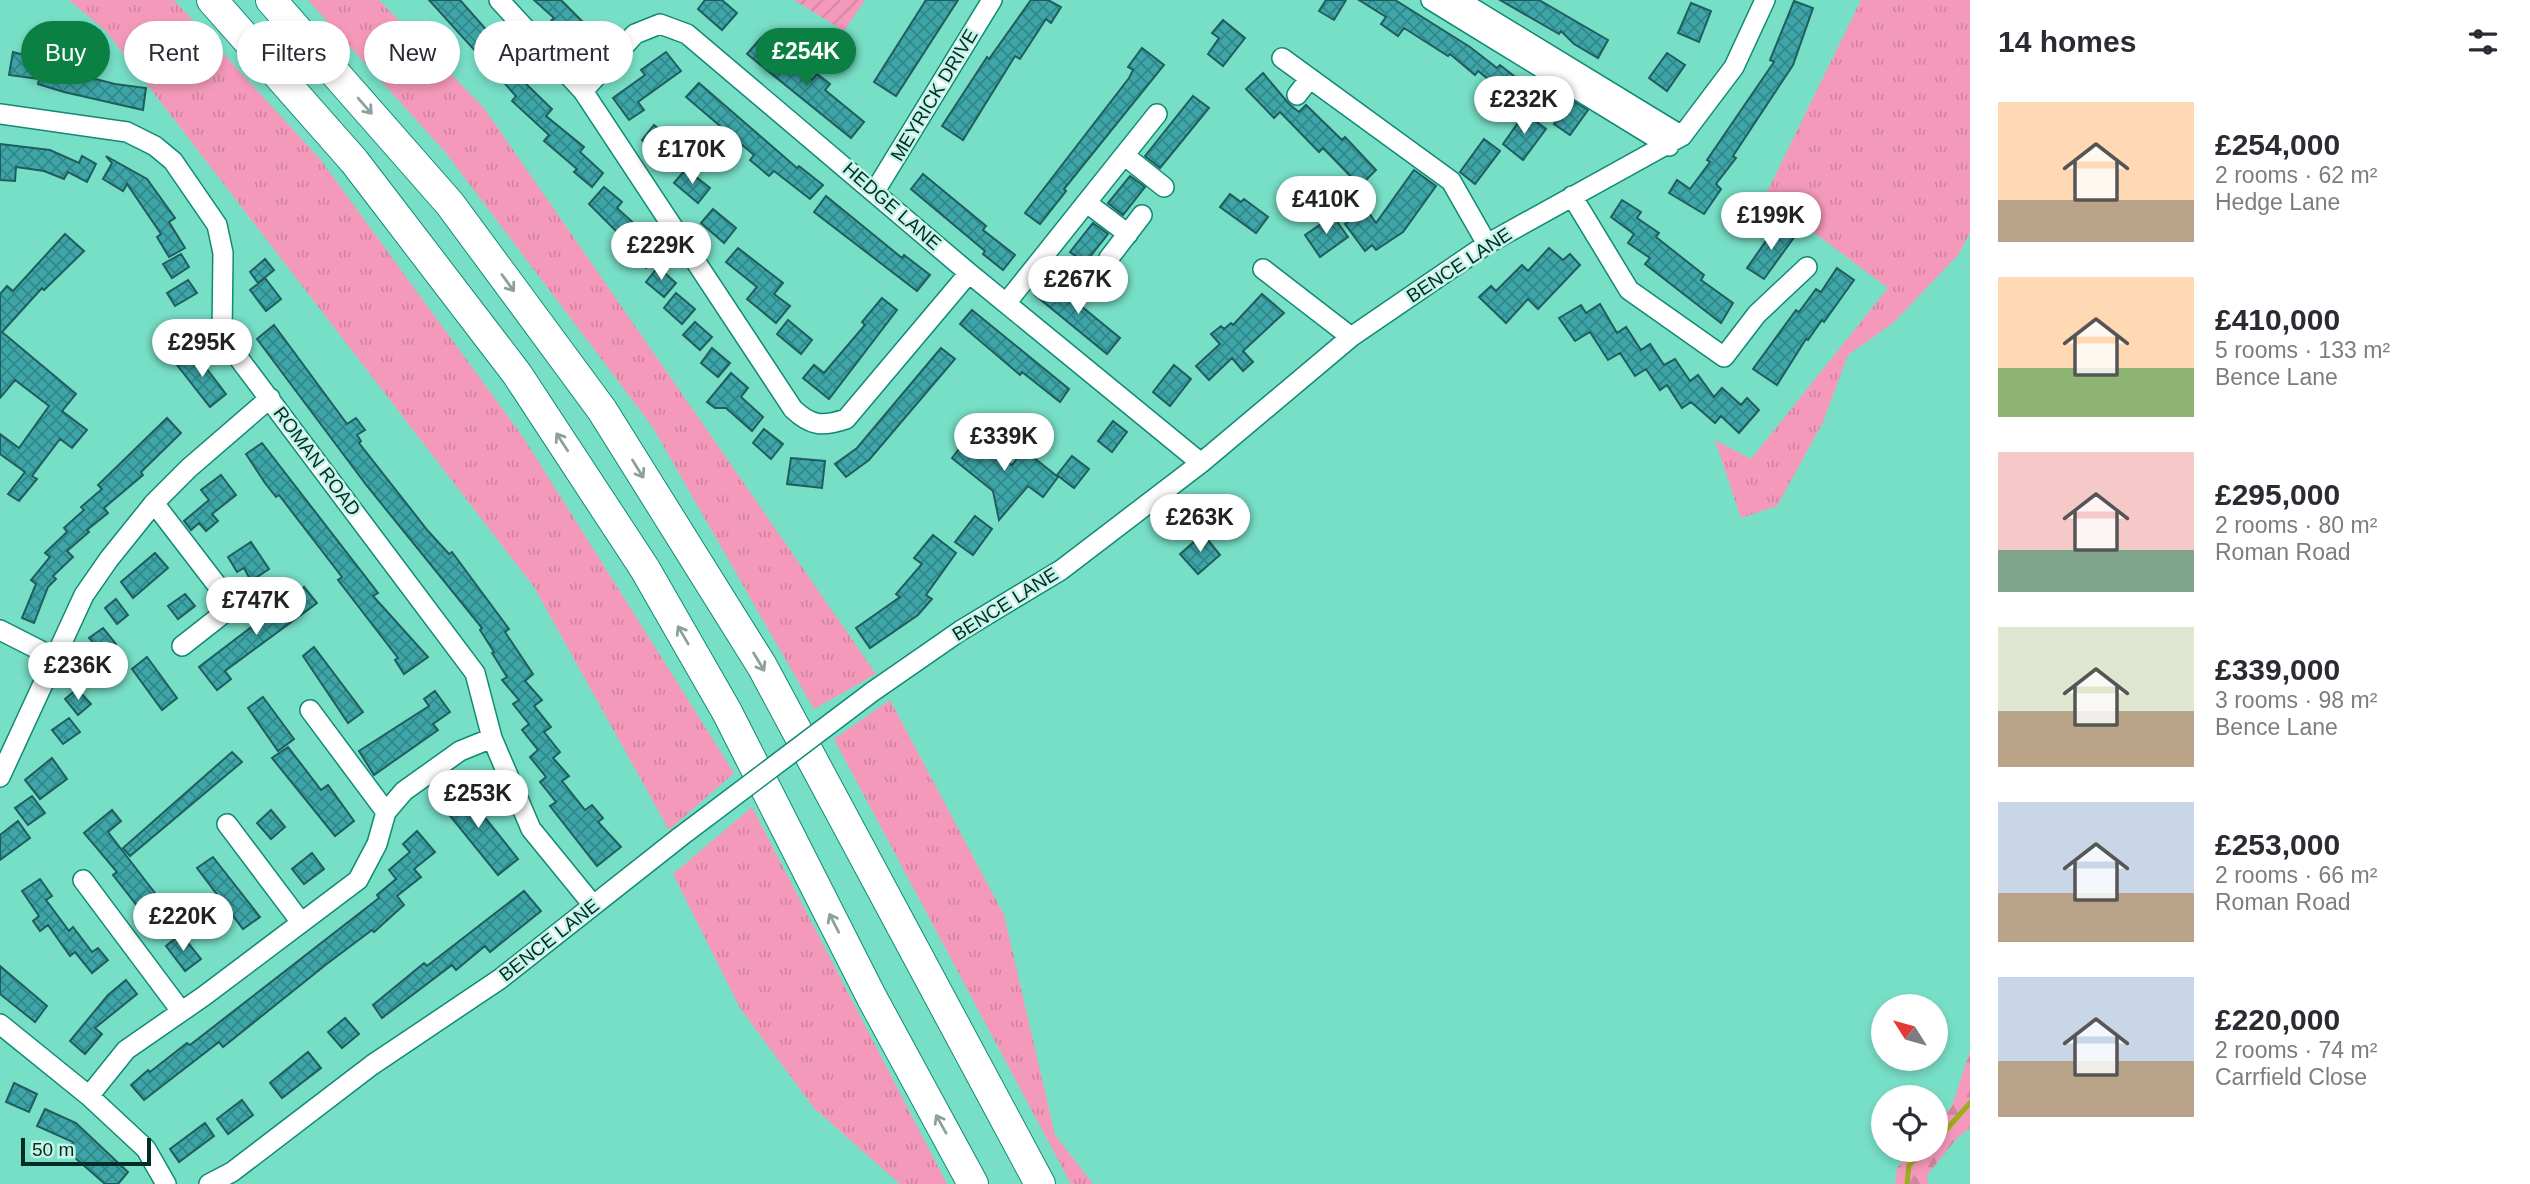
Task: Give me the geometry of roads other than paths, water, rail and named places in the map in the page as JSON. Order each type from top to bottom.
[{"type":"highway","points":[[212,0],[354,161],[517,374],[645,569],[727,712],[872,998],[973,1184]]},
{"type":"highway","points":[[271,0],[450,204],[602,410],[762,666],[1040,1184]]},
{"type":"street","points":[[499,0],[583,91],[793,409],[806,422],[824,426],[846,419],[969,273]]},
{"type":"street","name":"MEYRICK DRIVE","points":[[876,191],[992,0]]},
{"type":"street","points":[[1431,0],[1676,141]]},
{"type":"street","points":[[1459,0],[1676,141]]},
{"type":"street","name":"BENCE LANE","points":[[209,1184],[232,1172],[372,1065],[500,979],[680,837],[872,692],[960,631],[1061,570],[1201,463],[1351,337],[1488,244],[1676,141],[1734,66],[1765,0]]},
{"type":"street","name":"HEDGE LANE","points":[[583,91],[635,34],[660,24],[687,34],[876,191],[969,273],[1201,463]]},
{"type":"street","points":[[1282,58],[1451,181],[1488,244]]},
{"type":"street","points":[[1297,95],[1310,78]]},
{"type":"street","name":"ROMAN ROAD","points":[[0,114],[127,132],[155,146],[173,161],[217,225],[223,253],[222,336],[475,673],[492,738],[531,829],[593,905]]},
{"type":"street","points":[[1007,302],[1157,114]]},
{"type":"street","points":[[1124,155],[1165,186]]},
{"type":"street","points":[[1572,196],[1629,290],[1724,357],[1757,314],[1807,267]]},
{"type":"street","points":[[1087,202],[1128,234]]},
{"type":"street","points":[[1109,258],[1142,215]]},
{"type":"street","points":[[1263,269],[1291,294],[1351,337]]},
{"type":"street","points":[[0,777],[57,659],[84,595],[154,503],[270,398]]},
{"type":"street","points":[[154,503],[233,606],[182,646]]},
{"type":"street","points":[[0,630],[57,659]]},
{"type":"street","points":[[310,710],[386,812]]},
{"type":"street","points":[[89,1096],[126,1049],[358,880],[377,844],[386,812],[404,791],[460,751],[492,738]]},
{"type":"street","points":[[227,824],[300,921]]},
{"type":"street","points":[[83,880],[181,1011]]},
{"type":"street","points":[[0,1024],[89,1096],[146,1149],[166,1184]]},
{"type":"waterway","points":[[1948,1128],[1970,1103]]},
{"type":"waterway","points":[[1907,1184],[1909,1165],[1912,1162]]}]
